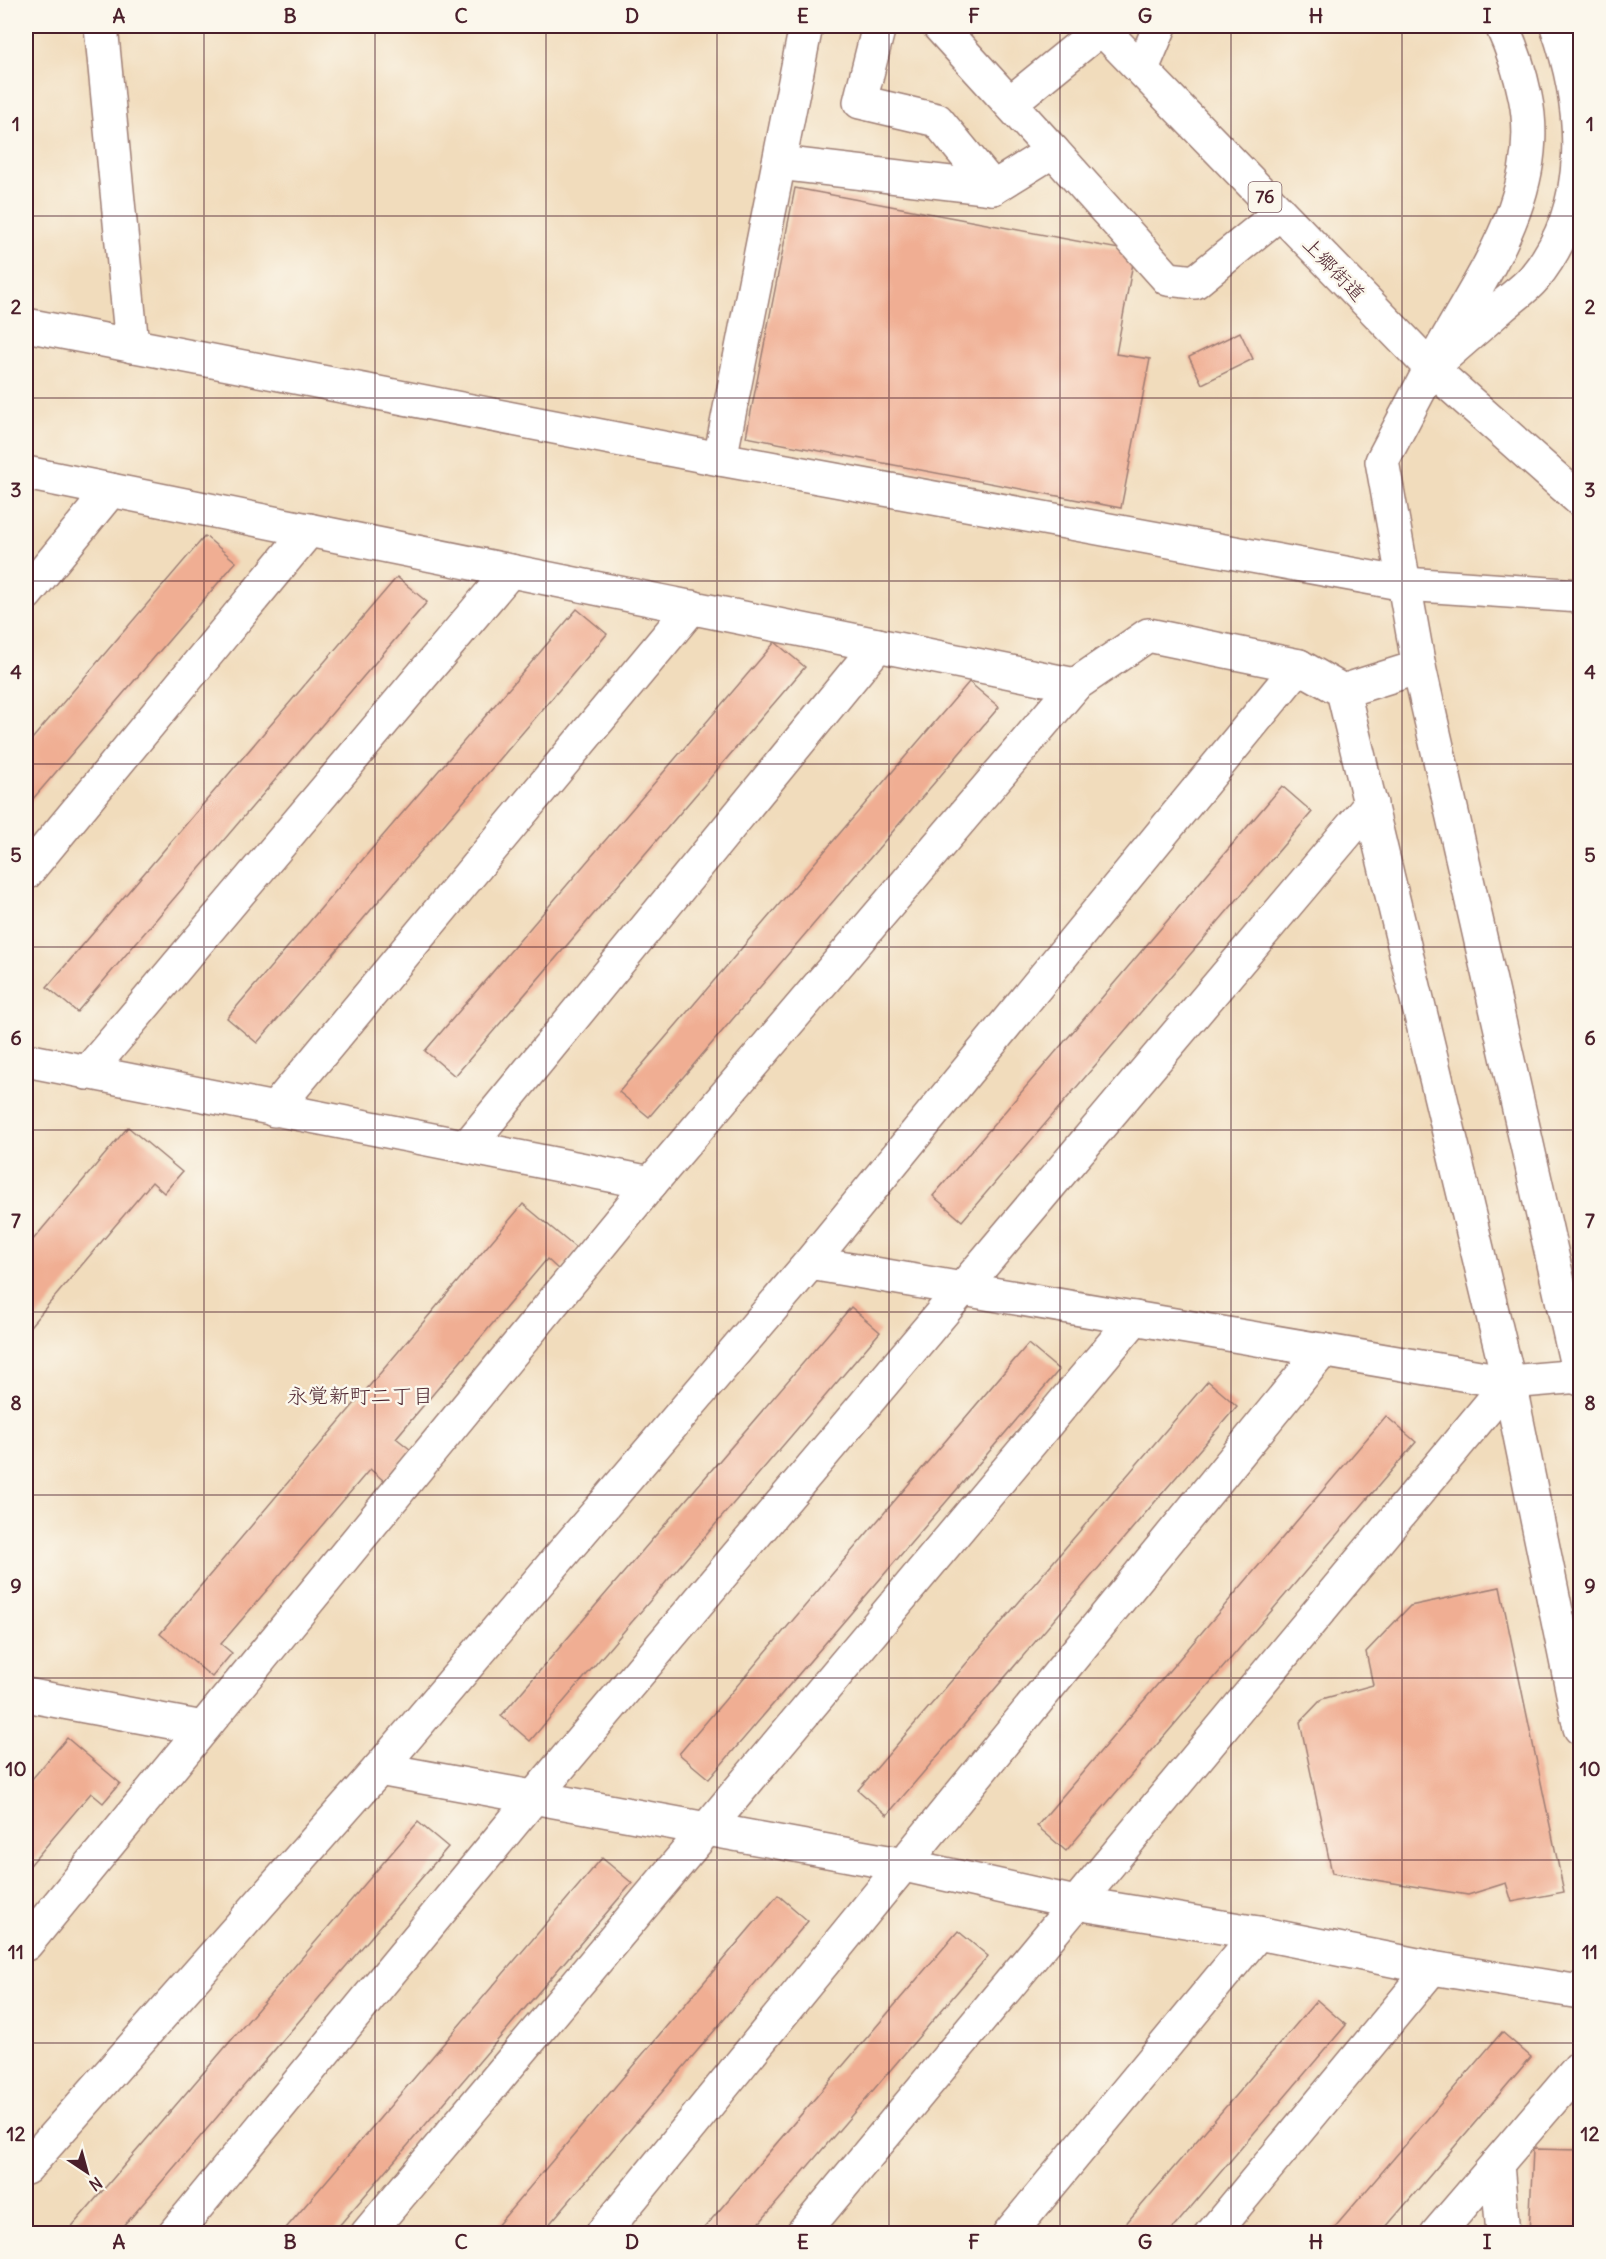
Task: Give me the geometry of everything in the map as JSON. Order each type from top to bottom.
[{"type":"main road","points":[[101,26],[132,346]]},
{"type":"main road","points":[[720,459],[806,26]]},
{"type":"main road","points":[[879,26],[860,102],[937,120],[993,188]]},
{"type":"main road","points":[[939,26],[1168,279],[1195,282],[1281,213]]},
{"type":"main road","points":[[1142,69],[1160,26]]},
{"type":"main road","points":[[810,1263],[1509,1382],[1580,1377],[1419,667],[1382,461],[1492,258],[1511,220],[1524,182],[1529,139],[1526,97],[1515,58],[1502,26]]},
{"type":"main road","points":[[1431,368],[1533,279],[1553,250],[1567,222],[1576,189],[1579,151],[1578,111],[1571,70],[1557,26]]},
{"type":"main road","points":[[1010,103],[1101,27]]},
{"type":"main road","name":"上郷街道","points":[[1101,27],[1431,368],[1581,500]]},
{"type":"main road","points":[[779,163],[993,188],[1053,151]]},
{"type":"main road","points":[[26,325],[720,459],[1405,584],[1581,596]]},
{"type":"main road","points":[[26,473],[1074,685]]},
{"type":"main road","points":[[26,594],[111,490]]},
{"type":"main road","points":[[26,873],[309,530]]},
{"type":"main road","points":[[87,1072],[510,571]]},
{"type":"main road","points":[[274,1110],[692,607]]},
{"type":"main road","points":[[26,1944],[651,1183],[1074,685],[1148,635],[1299,666],[1343,691],[1509,1382],[1581,1728]]},
{"type":"main road","points":[[467,1147],[878,645]]},
{"type":"main road","points":[[26,2168],[379,1769],[810,1263],[1299,666]]},
{"type":"main road","points":[[1343,691],[1419,667]]},
{"type":"main road","points":[[174,2234],[534,1797],[1371,804]]},
{"type":"main road","points":[[26,1060],[651,1183]]},
{"type":"main road","points":[[367,2234],[1135,1318]]},
{"type":"main road","points":[[602,2234],[1323,1350]]},
{"type":"main road","points":[[802,2234],[1509,1382]]},
{"type":"main road","points":[[26,1695],[203,1728]]},
{"type":"main road","points":[[379,1769],[904,1865],[1076,1903],[1258,1933],[1432,1968],[1581,1992]]},
{"type":"main road","points":[[1009,2234],[1258,1933]]},
{"type":"main road","points":[[1212,2234],[1432,1968]]},
{"type":"main road","points":[[1437,2234],[1581,2067]]},
{"type":"main road","points":[[1497,2164],[1503,2234]]},
{"type":"building","points":[[795,188],[1135,252],[1116,354],[1150,359],[1121,508],[746,437]]},
{"type":"building","points":[[1240,332],[1253,359],[1202,384],[1189,357]]},
{"type":"building","points":[[205,536],[236,562],[26,807],[26,746]]},
{"type":"building","points":[[397,577],[427,602],[77,1012],[47,987]]},
{"type":"building","points":[[577,609],[607,634],[257,1043],[227,1018]]},
{"type":"building","points":[[775,642],[805,667],[455,1076],[425,1051]]},
{"type":"building","points":[[969,682],[999,707],[649,1117],[619,1092]]},
{"type":"building","points":[[1282,786],[1312,812],[962,1221],[933,1196]]},
{"type":"building","points":[[128,1127],[182,1172],[164,1193],[152,1182],[26,1331],[26,1248]]},
{"type":"building","points":[[523,1204],[577,1249],[559,1270],[547,1259],[396,1438],[411,1450],[384,1481],[370,1469],[221,1644],[232,1653],[212,1677],[160,1634]]},
{"type":"building","points":[[851,1307],[880,1332],[530,1741],[501,1716]]},
{"type":"building","points":[[1028,1344],[1059,1370],[709,1779],[679,1754]]},
{"type":"building","points":[[1208,1381],[1237,1406],[887,1815],[858,1790]]},
{"type":"building","points":[[1386,1416],[1416,1442],[1066,1851],[1037,1826]]},
{"type":"building","points":[[1500,1587],[1564,1892],[1512,1902],[1506,1883],[1468,1895],[1332,1873],[1300,1722],[1322,1699],[1373,1685],[1366,1652],[1410,1606]]},
{"type":"building","points":[[67,1738],[120,1783],[103,1803],[91,1793],[26,1870],[26,1786]]},
{"type":"building","points":[[418,1822],[448,1847],[117,2234],[71,2234],[68,2231]]},
{"type":"building","points":[[602,1858],[632,1883],[332,2234],[281,2234]]},
{"type":"building","points":[[778,1895],[808,1921],[541,2234],[490,2234]]},
{"type":"building","points":[[958,1931],[988,1956],[750,2234],[699,2234]]},
{"type":"building","points":[[1317,2000],[1346,2025],[1168,2234],[1117,2234]]},
{"type":"building","points":[[1502,2032],[1531,2057],[1380,2234],[1329,2234]]},
{"type":"building","points":[[1533,2149],[1580,2150],[1580,2234],[1529,2234]]},
{"type":"district","name":"永覚新町二丁目","points":[[360,1396]]}]
